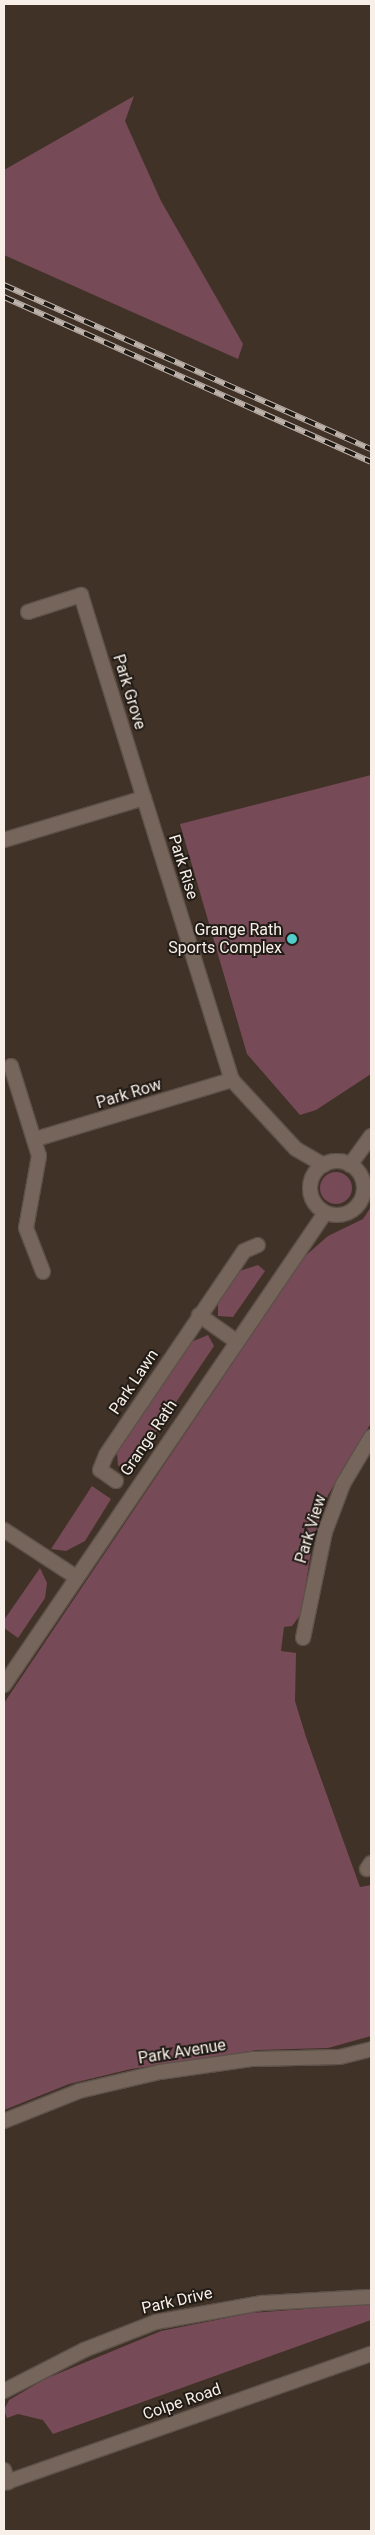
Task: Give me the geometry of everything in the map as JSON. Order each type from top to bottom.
[{"type":"street","name":"Park Grove","points":[[28,612],[81,595],[144,798]]},
{"type":"street","points":[[4,840],[144,798]]},
{"type":"street","name":"Park Rise","points":[[144,798],[232,1080],[296,1149],[324,1164]]},
{"type":"street","points":[[11,1066],[36,1139],[40,1168],[26,1228],[42,1272]]},
{"type":"street","name":"Park Row","points":[[36,1139],[232,1080]]},
{"type":"street","points":[[350,1164],[371,1136]]},
{"type":"street","points":[[324,1164],[350,1164],[362,1178],[358,1204],[343,1214],[325,1213],[313,1201],[310,1185],[324,1164]]},
{"type":"street","name":"Grange Rath","points":[[4,1685],[236,1341],[325,1213]]},
{"type":"street","name":"Park Lawn","points":[[116,1481],[100,1470],[199,1315],[244,1250],[258,1245]]},
{"type":"street","points":[[199,1315],[236,1341]]},
{"type":"street","name":"Park View","points":[[304,1638],[325,1532],[344,1484],[371,1438]]},
{"type":"street","points":[[4,1530],[76,1577]]},
{"type":"street","name":"Park Avenue","points":[[4,2121],[61,2096],[151,2074],[253,2059],[340,2057],[371,2049]]},
{"type":"street","name":"Park Drive","points":[[4,2391],[84,2350],[156,2322],[262,2303],[371,2297]]},
{"type":"street","name":"Colpe Road","points":[[5,2479],[371,2354]]},
{"type":"shaded area","points":[[134,96],[125,121],[161,201],[243,344],[238,359],[4,255],[4,170]]},
{"type":"shaded area","name":"Grange Rath Sports Complex","points":[[371,775],[371,1074],[316,1110],[300,1115],[247,1054],[180,824]]},
{"type":"shaded area","points":[[336,1172],[342,1173],[347,1177],[351,1182],[351,1194],[347,1199],[342,1203],[336,1204],[330,1203],[325,1199],[321,1194],[320,1188],[321,1182],[325,1177],[330,1173]]},
{"type":"shaded area","points":[[371,1207],[371,1423],[328,1495],[313,1539],[301,1614],[292,1626],[284,1627],[281,1651],[296,1653],[295,1701],[306,1737],[360,1887],[371,1885],[371,2036],[328,2048],[257,2050],[131,2069],[69,2084],[4,2110],[4,1703],[304,1257],[328,1236],[363,1219]]},
{"type":"shaded area","points":[[258,1265],[265,1271],[233,1317],[218,1316],[218,1301],[239,1271]]},
{"type":"shaded area","points":[[208,1335],[214,1346],[127,1475],[118,1465],[117,1453],[191,1342]]},
{"type":"shaded area","points":[[92,1486],[111,1499],[85,1541],[66,1551],[51,1549]]},
{"type":"shaded area","points":[[40,1568],[47,1583],[45,1598],[18,1638],[4,1628],[4,1620]]},
{"type":"shaded area","points":[[371,2304],[371,2320],[53,2434],[43,2420],[18,2414],[7,2418],[4,2410],[9,2400],[45,2379],[161,2331],[251,2313]]},
{"type":"railway","points":[[4,285],[371,449]]},
{"type":"railway","points":[[4,297],[371,462]]},
{"type":"place","name":"Grange Rath Sports Complex","points":[[292,939]]}]
